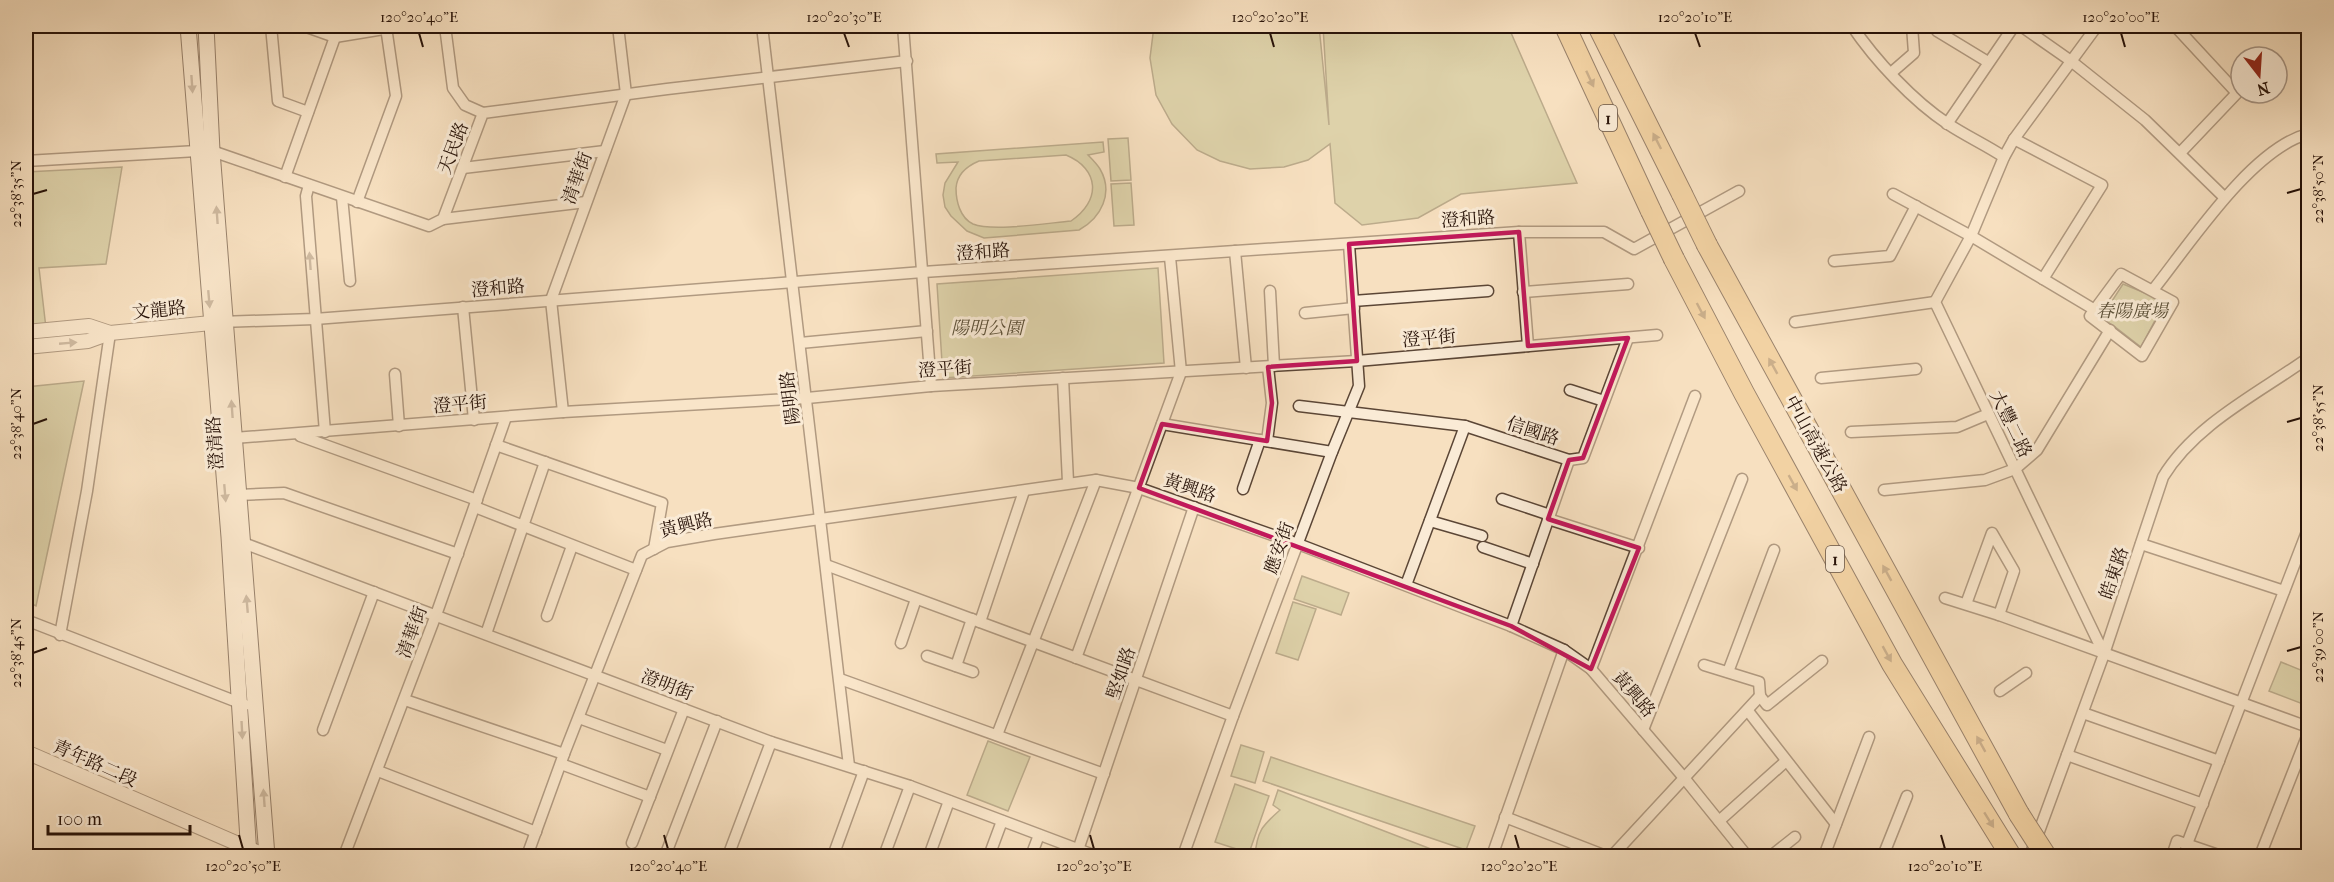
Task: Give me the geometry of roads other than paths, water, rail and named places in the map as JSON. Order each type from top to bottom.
[{"type":"highway","name":"1","points":[[1565,26],[1674,259],[1744,393],[1892,664],[2010,854]]},
{"type":"highway","name":"中山高速公路","points":[[1598,26],[1707,245],[2019,814],[2046,856]]},
{"type":"main road","name":"澄清路","points":[[188,26],[205,151],[235,540],[249,854]]},
{"type":"main road","name":"澄清路","points":[[205,151],[206,26]]},
{"type":"main road","name":"澄清路","points":[[219,323],[234,438],[238,495],[235,540],[257,707],[266,856]]},
{"type":"street","points":[[271,26],[278,101],[308,112]]},
{"type":"street","points":[[304,26],[335,37],[380,27],[402,26]]},
{"type":"street","points":[[445,26],[453,88],[465,105],[483,113]]},
{"type":"street","name":"清華街","points":[[563,412],[551,300],[626,94],[618,26]]},
{"type":"street","name":"陽明路","points":[[762,26],[822,519],[849,766]]},
{"type":"street","points":[[903,26],[931,386]]},
{"type":"street","points":[[1852,26],[1890,73],[1947,124],[2004,157]]},
{"type":"street","points":[[1890,73],[1914,53],[1912,26]]},
{"type":"street","points":[[1941,26],[1937,31],[1988,62]]},
{"type":"street","points":[[1947,124],[2014,26]]},
{"type":"street","points":[[2021,26],[2071,61],[2145,120],[2224,197]]},
{"type":"street","points":[[1795,322],[1935,302],[1971,236],[2004,157],[2014,139],[2097,26]]},
{"type":"street","points":[[2175,26],[2237,93],[2180,153]]},
{"type":"street","points":[[357,202],[396,96],[380,27]]},
{"type":"street","points":[[285,177],[335,37]]},
{"type":"street","name":"天民路","points":[[443,219],[483,113],[768,76],[907,61]]},
{"type":"street","points":[[2153,290],[2224,197],[2273,151],[2292,138],[2308,134]]},
{"type":"street","points":[[2014,139],[2102,185],[2043,279]]},
{"type":"street","points":[[26,161],[205,151],[429,226],[443,219],[586,202]]},
{"type":"street","points":[[463,168],[605,151]]},
{"type":"street","points":[[309,185],[306,196],[325,432]]},
{"type":"street","name":"澄和路","points":[[219,323],[315,319],[923,272],[1519,232],[1604,232],[1634,249],[1739,191]]},
{"type":"street","points":[[1893,194],[1971,236],[2095,310]]},
{"type":"street","points":[[342,196],[350,281]]},
{"type":"street","points":[[1834,261],[1890,256],[1916,206]]},
{"type":"street","points":[[1519,232],[1528,346]]},
{"type":"street","name":"應安街","points":[[1183,856],[1233,716],[1359,386],[1350,244]]},
{"type":"street","points":[[1235,251],[1246,368]]},
{"type":"street","points":[[1076,658],[1181,372],[1170,257]]},
{"type":"street","points":[[2121,274],[2153,290],[2173,302],[2142,356],[2090,316],[2121,274]]},
{"type":"street","points":[[1523,292],[1628,284]]},
{"type":"street","points":[[1243,489],[1263,441],[1272,404],[1270,291]]},
{"type":"street","points":[[1305,313],[1354,305],[1488,291]]},
{"type":"street","name":"大豐二路","points":[[1935,302],[2104,654]]},
{"type":"street","points":[[463,307],[474,420]]},
{"type":"street","name":"文龍路","points":[[26,347],[88,341],[110,333],[219,323]]},
{"type":"street","name":"文龍路","points":[[26,332],[90,326],[110,333]]},
{"type":"street","points":[[1884,490],[1985,480],[2015,470],[2037,450],[2110,330]]},
{"type":"street","points":[[800,343],[927,331]]},
{"type":"street","points":[[60,635],[87,491],[110,333]]},
{"type":"street","name":"澄平街","points":[[234,438],[563,412],[807,398],[931,386],[1357,361],[1658,335]]},
{"type":"street","points":[[1569,460],[1583,458],[1628,338]]},
{"type":"street","name":"皓東路","points":[[2031,856],[2104,654],[2163,477],[2173,461],[2219,420],[2308,358]]},
{"type":"street","points":[[1821,378],[1916,369]]},
{"type":"street","points":[[395,374],[399,426]]},
{"type":"street","points":[[1063,378],[1068,482]]},
{"type":"street","points":[[1570,390],[1604,401]]},
{"type":"street","points":[[1592,669],[1695,396]]},
{"type":"street","name":"信國路","points":[[1299,406],[1465,426],[1569,460],[1511,626]]},
{"type":"street","points":[[1851,432],[1957,427],[1988,414]]},
{"type":"street","name":"清華街","points":[[344,856],[459,554],[506,417]]},
{"type":"street","points":[[1162,424],[1332,452]]},
{"type":"street","points":[[1406,585],[1465,426]]},
{"type":"street","points":[[295,434],[476,504],[523,526],[636,570]]},
{"type":"street","points":[[496,445],[662,503],[654,549]]},
{"type":"street","points":[[486,634],[545,462]]},
{"type":"street","points":[[1643,730],[1742,479]]},
{"type":"street","points":[[997,735],[1096,480]]},
{"type":"street","name":"黃興路","points":[[527,856],[642,555],[667,542],[762,526],[1024,491],[1068,482],[1096,480],[1139,488],[1298,544],[1511,626],[1564,650],[1592,669],[1719,821],[1741,854]]},
{"type":"street","points":[[956,666],[976,621],[1024,491]]},
{"type":"street","points":[[238,495],[284,493],[459,554]]},
{"type":"street","points":[[1502,499],[1639,548]]},
{"type":"street","name":"堅如路","points":[[1078,850],[1194,507]]},
{"type":"street","points":[[1430,521],[1533,564]]},
{"type":"street","points":[[2187,844],[2308,529]]},
{"type":"street","points":[[1966,604],[1992,533],[2014,572],[2000,615]]},
{"type":"street","name":"澄明街","points":[[235,540],[771,742],[910,786],[1096,856]]},
{"type":"street","points":[[2141,544],[2284,591]]},
{"type":"street","points":[[547,616],[572,546]]},
{"type":"street","points":[[1728,672],[1774,550]]},
{"type":"street","points":[[826,565],[1233,716]]},
{"type":"street","points":[[323,730],[374,592]]},
{"type":"street","points":[[1945,598],[2000,615],[2308,727]]},
{"type":"street","points":[[901,643],[916,599]]},
{"type":"street","points":[[26,620],[241,704],[257,707]]},
{"type":"street","points":[[1492,856],[1564,650]]},
{"type":"street","points":[[927,656],[973,672]]},
{"type":"street","points":[[1704,665],[1759,682],[1760,696],[1767,705],[1822,662]]},
{"type":"street","points":[[2000,691],[2026,673]]},
{"type":"street","points":[[840,679],[1104,774]]},
{"type":"street","points":[[1612,856],[1760,696]]},
{"type":"street","points":[[405,700],[563,759],[650,797]]},
{"type":"street","points":[[633,843],[684,709]]},
{"type":"street","points":[[1748,711],[1836,825]]},
{"type":"street","points":[[2083,713],[2219,760]]},
{"type":"street","points":[[579,718],[667,750]]},
{"type":"street","points":[[665,856],[717,721]]},
{"type":"street","points":[[2260,856],[2308,734]]},
{"type":"street","points":[[1824,856],[1869,737]]},
{"type":"street","points":[[728,856],[771,742]]},
{"type":"street","name":"青年路二段","points":[[26,752],[249,854],[266,856]]},
{"type":"street","points":[[2067,755],[2203,804]]},
{"type":"street","points":[[1719,821],[1786,761]]},
{"type":"street","points":[[378,771],[536,832]]},
{"type":"street","points":[[833,856],[864,771]]},
{"type":"street","points":[[884,856],[910,786]]},
{"type":"street","points":[[1883,856],[1907,796]]},
{"type":"street","points":[[929,856],[949,801]]},
{"type":"street","points":[[1505,818],[1606,856]]},
{"type":"street","points":[[988,856],[1002,821]]},
{"type":"street","points":[[1031,856],[1039,835]]},
{"type":"street","points":[[1771,856],[1795,837]]},
{"type":"street","points":[[2172,856],[2177,841],[2221,856]]},
{"type":"park label","name":"春陽廣場","points":[[2132,311]]},
{"type":"park label","name":"陽明公園","points":[[987,328]]}]
